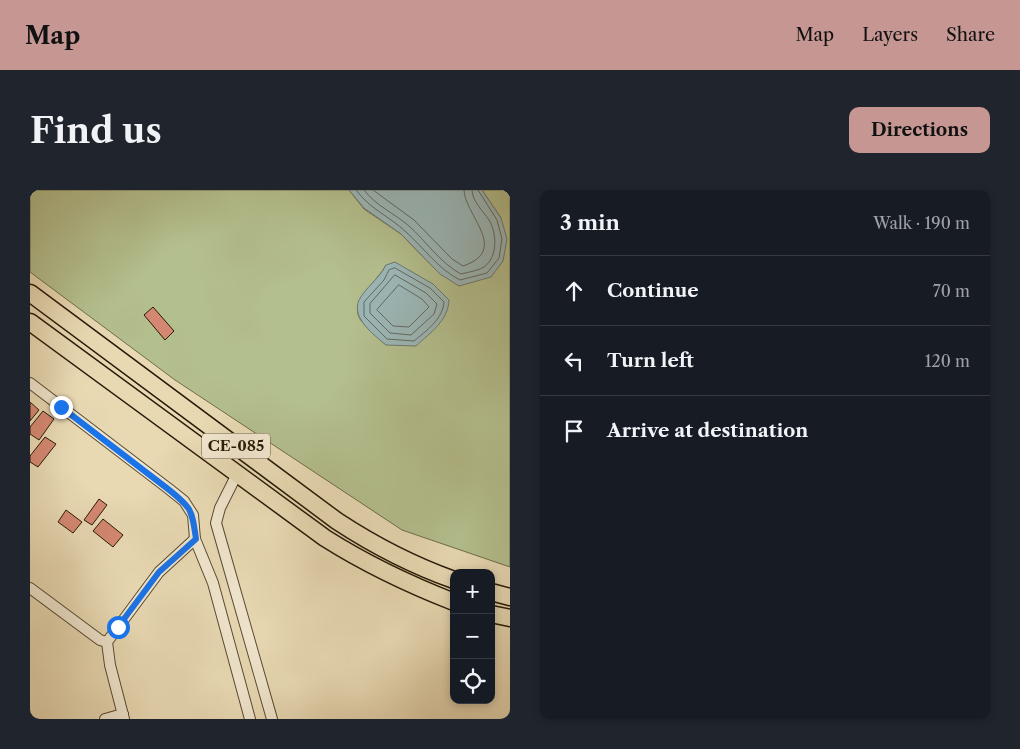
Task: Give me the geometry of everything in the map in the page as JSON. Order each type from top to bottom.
[{"type":"highway","name":"CE-085","points":[[30,293],[337,521],[369,542],[415,566],[450,579]]},
{"type":"highway","name":"CE-085","points":[[30,322],[238,472],[325,538],[360,560],[406,584],[450,600]]},
{"type":"highway","points":[[30,340],[50,336]]},
{"type":"highway","points":[[495,593],[510,597]]},
{"type":"highway","points":[[495,615],[510,618]]},
{"type":"street","points":[[30,383],[184,501],[193,515],[196,539],[213,583],[250,719]]},
{"type":"street","points":[[238,472],[220,508],[216,523],[272,719]]},
{"type":"street","points":[[105,719],[123,717],[110,665],[107,642],[159,572],[196,539]]},
{"type":"street","points":[[30,588],[100,640],[107,642]]},
{"type":"green space","points":[[30,190],[349,190],[364,209],[401,234],[440,274],[501,218],[482,190],[510,190],[510,567],[402,530],[175,380],[30,272]],"holes":[[[386,265],[386,345],[360,319],[358,312],[361,298]]]},
{"type":"water","points":[[349,190],[482,190],[501,218],[507,239],[503,261],[491,277],[459,286],[440,274],[401,234],[364,208]]},
{"type":"water","points":[[395,262],[433,284],[449,300],[446,314],[442,320],[416,346],[386,345],[365,326],[358,313],[359,300],[386,265]]},
{"type":"building","points":[[153,307],[174,331],[165,340],[144,315]]},
{"type":"building","points":[[30,402],[39,410],[30,421]]},
{"type":"building","points":[[43,411],[54,419],[39,440],[30,434],[30,427]]},
{"type":"building","points":[[45,437],[56,444],[38,467],[30,462],[30,456]]},
{"type":"building","points":[[99,499],[107,505],[92,525],[84,520]]},
{"type":"building","points":[[66,510],[82,522],[73,533],[58,522]]},
{"type":"building","points":[[103,519],[123,535],[113,547],[93,531]]},
{"type":"route","points":[[61,407],[184,501],[193,515],[196,539],[159,572],[118,627]]}]
